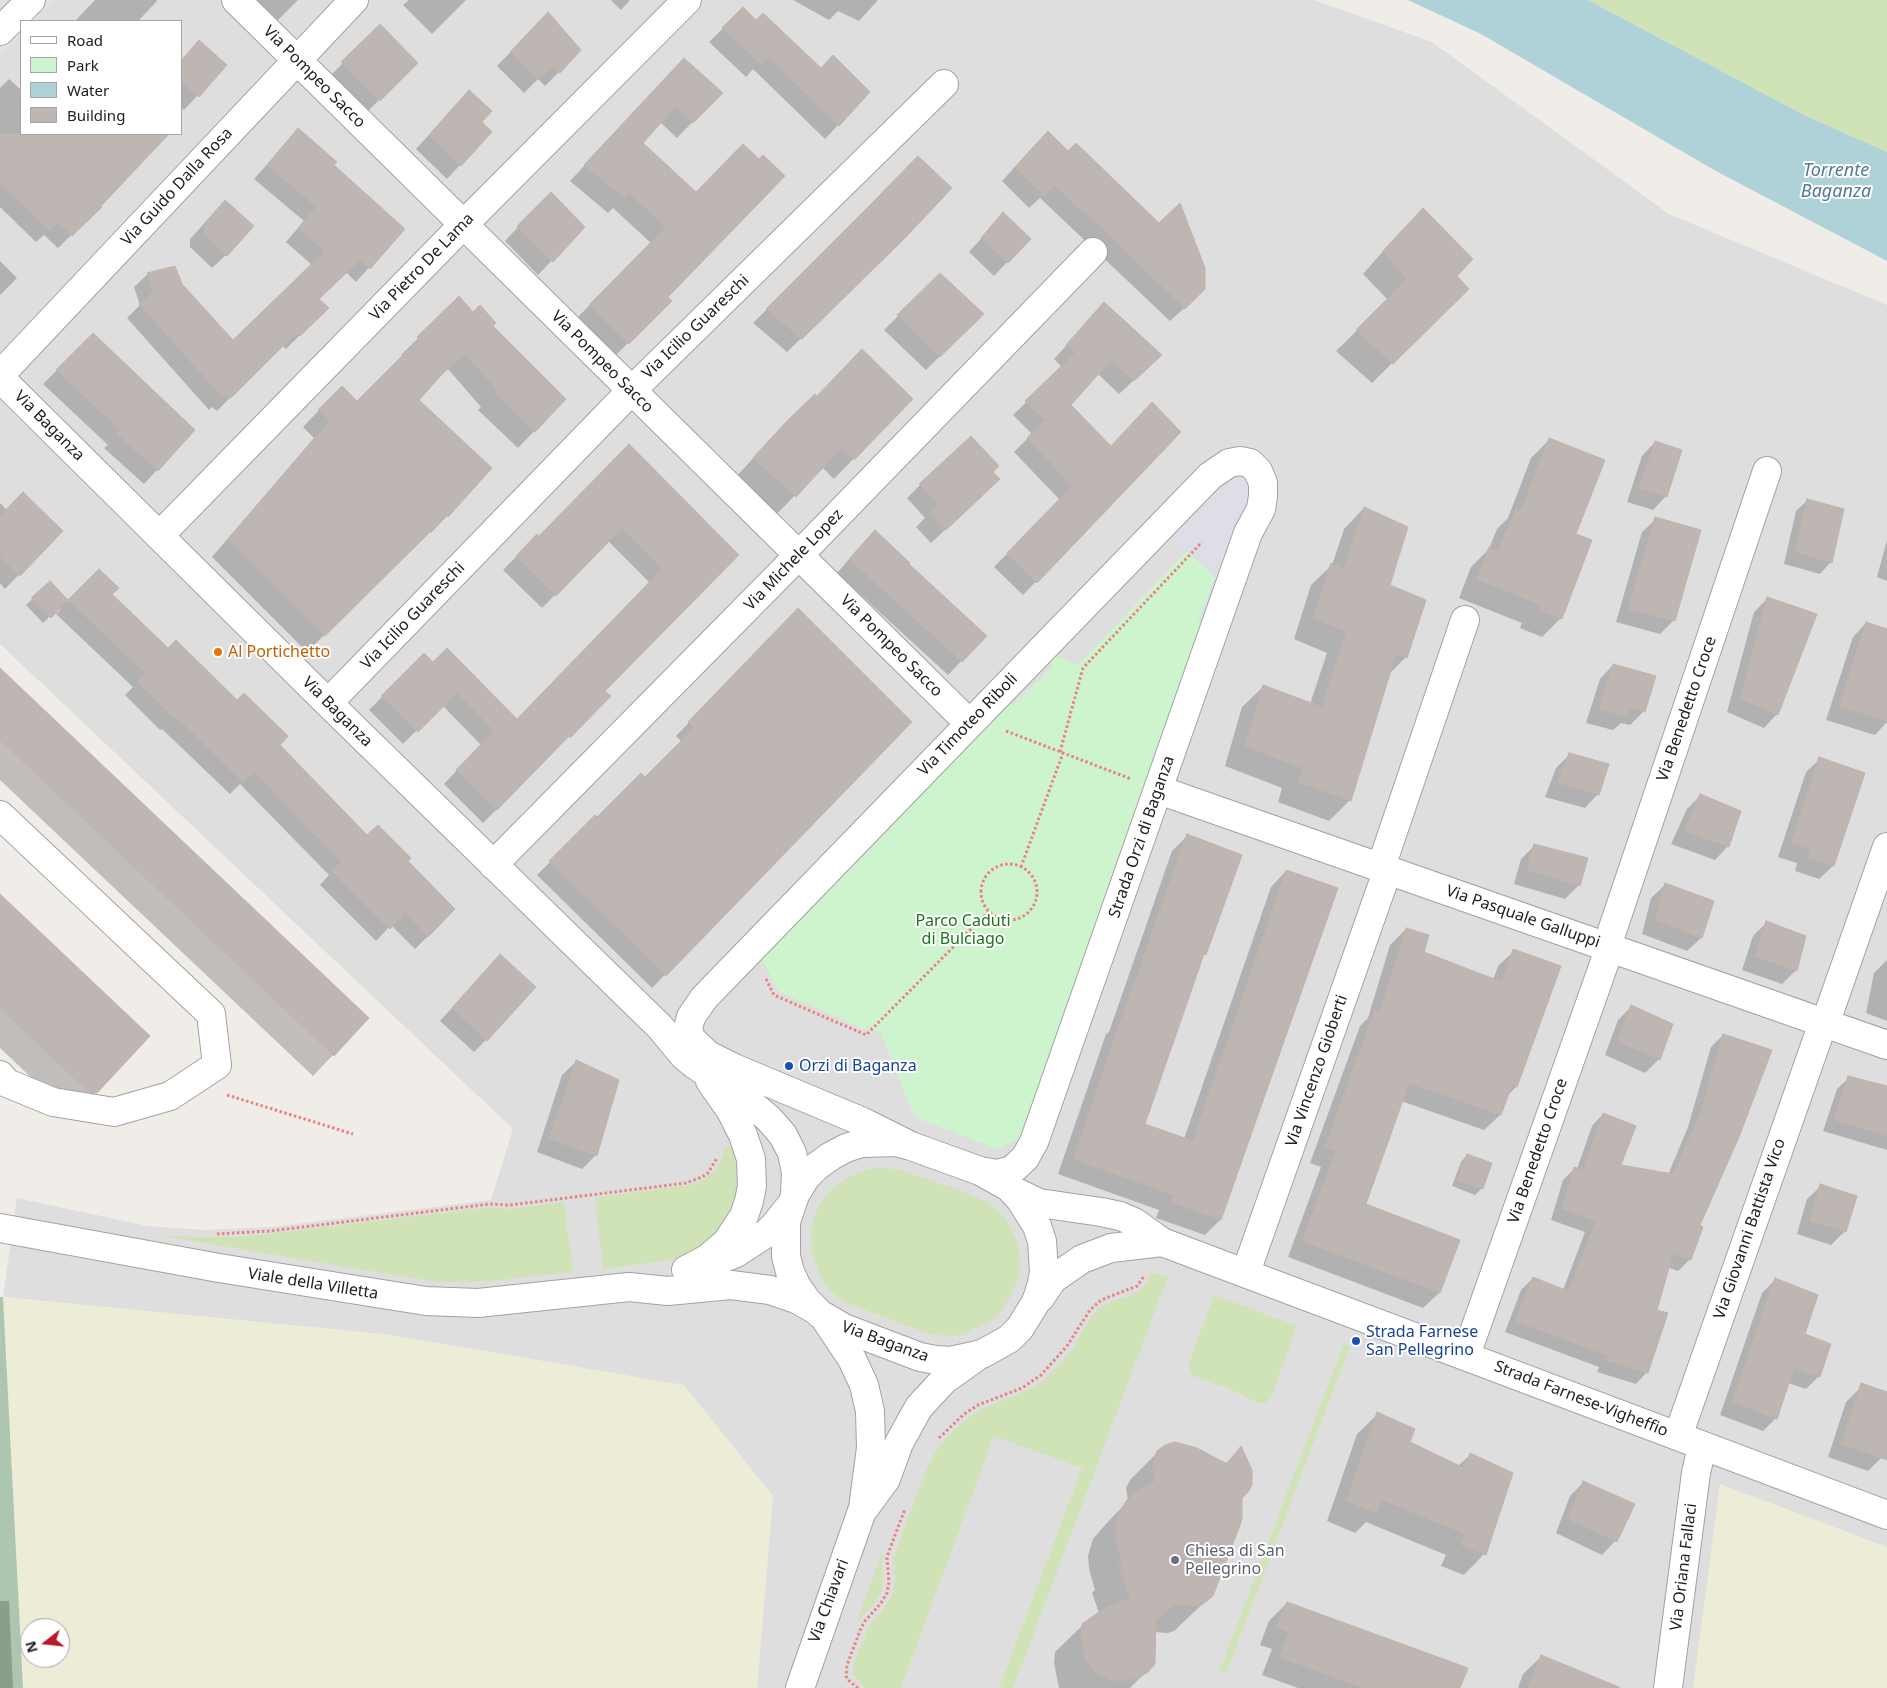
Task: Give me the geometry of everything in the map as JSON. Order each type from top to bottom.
[{"type":"street","points":[[0,31],[31,0]]},
{"type":"street","name":"Via Pompeo Sacco","points":[[236,0],[799,556],[971,721]]},
{"type":"street","name":"Via Guido Dalla Rosa","points":[[0,376],[354,0]]},
{"type":"street","name":"Via Pietro De Lama","points":[[159,536],[687,0]]},
{"type":"street","name":"Via Icilio Guareschi","points":[[328,703],[632,390],[944,84]]},
{"type":"street","name":"Via Michele Lopez","points":[[493,865],[799,556],[1093,252]]},
{"type":"street","name":"Via Baganza","points":[[0,376],[328,703],[654,1022],[666,1031],[686,1040],[700,1059],[769,1118],[788,1144],[796,1172],[792,1201],[786,1222],[786,1256],[790,1272],[797,1287],[818,1312],[844,1328],[920,1357],[951,1361],[982,1354],[996,1348],[1009,1339],[1029,1316],[1036,1302],[1044,1272],[1042,1241],[1037,1226],[1030,1212],[1009,1187],[980,1171],[895,1142],[878,1141],[862,1143],[846,1148],[817,1166],[806,1177],[792,1201]]},
{"type":"street","name":"Via Timoteo Riboli","points":[[654,1022],[661,1026],[673,1026],[684,1021],[693,1013],[704,998],[751,949],[1214,473],[1223,466],[1234,462],[1245,461],[1255,467]]},
{"type":"street","name":"Strada Orzi di Baganza","points":[[980,1171],[996,1174],[1012,1170],[1025,1158],[1034,1142],[1248,533],[1261,509],[1263,484],[1255,467]]},
{"type":"street","name":"Via Benedetto Croce","points":[[1466,1356],[1608,947],[1767,472]]},
{"type":"street","name":"Via Vincenzo Gioberti","points":[[1246,1272],[1384,868],[1465,620]]},
{"type":"street","name":"Via Pasquale Galluppi","points":[[1159,790],[1887,1045]]},
{"type":"street","points":[[0,815],[211,1014],[217,1065],[170,1096],[114,1112],[53,1102],[7,1083],[0,1075]]},
{"type":"street","name":"Via Giovanni Battista Vico","points":[[1690,1441],[1824,1023],[1887,847]]},
{"type":"street","points":[[686,1270],[707,1259],[727,1242],[744,1216],[752,1186],[748,1147],[731,1111],[714,1086],[700,1059],[689,1032],[688,1023],[693,1013]]},
{"type":"street","name":"Via Baganza","points":[[700,1059],[734,1068],[864,1122],[911,1146]]},
{"type":"street","name":"Strada Farnese-Vigheffio","points":[[1009,1187],[1028,1199],[1039,1203],[1120,1216],[1134,1222],[1162,1242],[1246,1272],[1887,1516]]},
{"type":"street","name":"Viale della Villetta","points":[[629,1287],[660,1275],[686,1270],[725,1258],[746,1247],[775,1225],[792,1201]]},
{"type":"street","name":"Viale della Villetta","points":[[0,1228],[403,1299],[461,1304],[496,1302],[629,1287],[668,1291],[720,1285],[755,1287],[784,1294],[818,1312]]},
{"type":"street","name":"Strada Farnese-Vigheffio","points":[[1036,1302],[1053,1279],[1082,1258],[1111,1248],[1162,1242]]},
{"type":"street","name":"Via Chiavari","points":[[800,1688],[865,1502],[872,1431],[868,1397],[852,1359],[835,1332],[818,1312]]},
{"type":"street","name":"Via Chiavari","points":[[861,1514],[886,1478],[905,1430],[922,1402],[952,1373],[982,1354]]},
{"type":"street","name":"Via Oriana Fallaci","points":[[1668,1688],[1696,1473],[1690,1441]]},
{"type":"path","points":[[1021,867],[1061,752],[1083,668],[1202,542]]},
{"type":"path","points":[[971,721],[1061,752],[1159,790]]},
{"type":"path","points":[[1004,864],[1013,864],[1021,867],[1033,879],[1036,887],[1036,896],[1028,912],[1013,920],[1004,920],[988,912],[981,896],[984,880],[996,867],[1004,864]]},
{"type":"path","points":[[751,949],[774,995],[866,1035],[988,912]]},
{"type":"path","points":[[224,1094],[353,1134]]},
{"type":"path","points":[[214,1234],[270,1231],[490,1204],[510,1205],[686,1183],[708,1173],[717,1159],[722,1144],[732,1141],[748,1147]]},
{"type":"path","points":[[938,1439],[963,1415],[978,1405],[1022,1388],[1041,1376],[1067,1346],[1090,1310],[1102,1300],[1142,1282],[1162,1242]]},
{"type":"path","points":[[858,1688],[846,1676],[847,1665],[864,1621],[881,1603],[887,1593],[889,1551],[907,1502]]},
{"type":"shaded area","points":[[0,0],[54,0],[35,20],[20,20],[20,35],[0,56]]},
{"type":"shaded area","points":[[54,0],[1314,0],[1432,42],[1669,214],[1887,305],[1887,1688],[757,1688],[773,1496],[391,1335],[3,1297],[17,1198],[148,1226],[205,1230],[271,1227],[491,1200],[513,1129],[0,644],[0,56],[20,35],[20,135],[182,135],[182,20],[35,20]]},
{"type":"shaded area","points":[[1229,476],[1242,479],[1247,484],[1251,497],[1207,626],[1198,623],[1215,577],[1168,532]]},
{"type":"shaded area","points":[[744,986],[858,1041],[884,1103],[723,1028]]},
{"type":"shaded area","points":[[998,1444],[1072,1471],[992,1688],[915,1688],[908,1686]]},
{"type":"green space","points":[[1588,0],[1887,0],[1887,152],[1804,115]]},
{"type":"green space","name":"Parco Caduti di Bulciago","points":[[1187,551],[1215,577],[1199,623],[1207,626],[1028,1135],[997,1149],[914,1117],[880,1031],[864,1029],[778,991],[759,952],[1006,698],[1013,705],[1053,666],[1047,658],[1050,654],[1078,665]]},
{"type":"green space","points":[[733,1145],[740,1180],[733,1208],[718,1232],[703,1246],[678,1259],[603,1269],[595,1198],[696,1184],[717,1168],[724,1153],[724,1148]]},
{"type":"green space","points":[[879,1167],[900,1170],[967,1193],[988,1202],[1005,1218],[1016,1238],[1020,1262],[1019,1274],[1012,1294],[1000,1313],[993,1320],[963,1334],[953,1336],[935,1335],[847,1303],[827,1287],[820,1277],[812,1254],[811,1229],[817,1208],[830,1191],[848,1177]]},
{"type":"green space","points":[[564,1202],[573,1272],[490,1281],[441,1282],[157,1235],[243,1237],[491,1207],[509,1209]]},
{"type":"green space","points":[[1151,1273],[1168,1277],[1013,1688],[999,1688],[1082,1468],[994,1436],[901,1688],[866,1688],[853,1675],[853,1666],[869,1625],[880,1614],[892,1596],[895,1579],[893,1559],[925,1472],[937,1449],[953,1431],[972,1415],[1035,1387],[1047,1378],[1073,1349],[1089,1320],[1098,1309],[1140,1290],[1147,1283]]},
{"type":"green space","points":[[1214,1295],[1297,1326],[1272,1395],[1265,1403],[1259,1403],[1193,1376],[1189,1372],[1190,1360]]},
{"type":"green space","points":[[0,1297],[3,1297],[20,1629],[20,1668],[22,1668],[23,1688],[0,1688]]},
{"type":"green space","points":[[3,1297],[391,1335],[684,1385],[773,1496],[757,1688],[23,1688],[22,1668],[70,1668],[70,1618],[20,1618],[20,1629]]},
{"type":"green space","points":[[1344,1343],[1350,1346],[1226,1674],[1219,1672]]},
{"type":"green space","points":[[1720,1484],[1887,1547],[1887,1688],[1693,1688]]},
{"type":"green space","points":[[883,1550],[881,1593],[855,1627]]},
{"type":"water","name":"Torrente Baganza","points":[[1408,0],[1588,0],[1804,115],[1887,152],[1887,261],[1714,170],[1481,34]]},
{"type":"building","points":[[743,7],[756,20],[763,13],[821,68],[833,55],[870,92],[839,126],[768,57],[761,64],[722,28]]},
{"type":"building","points":[[548,12],[581,50],[560,73],[552,66],[538,80],[510,52]]},
{"type":"building","points":[[380,24],[418,63],[380,101],[341,62]]},
{"type":"building","points":[[199,40],[227,65],[199,97],[182,83],[182,60]]},
{"type":"building","points":[[684,58],[723,93],[693,123],[675,107],[643,143],[696,192],[743,144],[759,159],[763,155],[785,176],[668,297],[672,301],[629,344],[589,305],[666,227],[629,193],[624,198],[584,165]]},
{"type":"building","points":[[469,90],[492,111],[482,122],[492,132],[461,166],[429,135]]},
{"type":"building","points":[[298,128],[337,162],[334,165],[405,229],[370,269],[360,260],[319,299],[329,308],[300,336],[296,333],[231,398],[226,394],[223,398],[139,304],[153,292],[147,273],[175,266],[182,284],[233,340],[325,251],[298,228],[316,207],[267,165]]},
{"type":"building","points":[[1048,131],[1068,151],[1076,143],[1159,223],[1180,203],[1205,268],[1205,289],[1185,309],[1086,213],[1085,215],[1054,185],[1044,196],[1015,167]]},
{"type":"building","points":[[0,134],[168,135],[102,207],[72,236],[58,223],[49,231],[0,183]]},
{"type":"building","points":[[918,156],[952,188],[905,238],[802,339],[766,309]]},
{"type":"building","points":[[551,192],[585,227],[553,262],[517,226]]},
{"type":"building","points":[[225,200],[254,226],[227,256],[204,234],[204,224]]},
{"type":"building","points":[[1423,208],[1473,259],[1457,276],[1469,289],[1393,364],[1356,330],[1407,279],[1382,252]]},
{"type":"building","points":[[1003,212],[1031,239],[1008,263],[981,238]]},
{"type":"building","points":[[940,273],[984,314],[940,357],[897,315]]},
{"type":"building","points":[[459,296],[473,312],[480,305],[496,323],[493,326],[566,399],[535,432],[494,392],[497,390],[465,354],[444,372],[419,400],[492,468],[448,517],[447,515],[325,636],[228,539],[330,421],[318,410],[342,386],[357,401],[419,339],[417,337]]},
{"type":"building","points":[[1104,302],[1162,355],[1134,381],[1111,360],[1071,405],[1111,446],[1152,402],[1181,432],[1037,583],[1007,553],[1072,486],[1027,438],[1045,420],[1025,401],[1075,353],[1066,345]]},
{"type":"building","points":[[93,333],[195,430],[158,471],[117,434],[120,430],[56,370]]},
{"type":"building","points":[[862,349],[913,399],[854,460],[841,448],[796,497],[753,458],[787,421],[815,394],[817,396]]},
{"type":"building","points":[[971,436],[999,466],[993,472],[1000,479],[946,530],[929,512],[938,504],[919,484]]},
{"type":"building","points":[[1549,438],[1605,460],[1576,534],[1592,540],[1562,619],[1538,610],[1540,605],[1477,579],[1489,547],[1498,551],[1516,509],[1521,511]]},
{"type":"building","points":[[1655,441],[1682,450],[1667,497],[1639,488]]},
{"type":"building","points":[[629,444],[739,555],[605,691],[611,696],[497,810],[456,770],[494,731],[457,693],[418,732],[381,696],[424,653],[433,662],[447,648],[517,719],[662,569],[622,528],[556,596],[516,556],[537,534],[539,536]]},
{"type":"building","points":[[23,492],[63,531],[20,576],[0,557],[0,516]]},
{"type":"building","points":[[1807,499],[1844,509],[1832,563],[1795,552]]},
{"type":"building","points":[[1364,507],[1408,527],[1390,585],[1426,600],[1407,658],[1396,654],[1351,801],[1298,782],[1302,768],[1245,746],[1263,685],[1322,707],[1346,632],[1313,618],[1331,563],[1344,569]]},
{"type":"building","points":[[1655,517],[1701,530],[1675,621],[1628,609]]},
{"type":"building","points":[[875,530],[987,636],[962,662],[849,559]]},
{"type":"building","points":[[99,569],[119,588],[112,594],[168,648],[176,640],[237,700],[244,693],[288,736],[280,745],[367,835],[378,825],[411,858],[408,861],[455,909],[428,937],[405,912],[390,929],[332,871],[341,862],[254,772],[243,782],[137,681],[145,673],[68,600]]},
{"type":"building","points":[[50,581],[68,600],[51,618],[31,598]]},
{"type":"building","points":[[1767,597],[1817,614],[1778,715],[1740,699]]},
{"type":"building","points":[[798,608],[912,722],[666,976],[549,861],[641,773],[645,777],[694,728],[688,722]]},
{"type":"building","points":[[1866,622],[1887,629],[1887,721],[1839,706]]},
{"type":"building","points":[[1613,664],[1656,676],[1645,712],[1630,708],[1628,717],[1599,709]]},
{"type":"building","points":[[0,668],[369,1018],[334,1056],[0,740]]},
{"type":"building","points":[[1569,753],[1609,764],[1599,795],[1558,783]]},
{"type":"building","points":[[1819,757],[1865,773],[1834,866],[1808,858],[1810,849],[1791,843]]},
{"type":"building","points":[[1700,794],[1741,811],[1729,847],[1684,831]]},
{"type":"building","points":[[1187,834],[1242,855],[1206,955],[1204,954],[1145,1124],[1193,1141],[1286,870],[1338,888],[1221,1220],[1170,1202],[1173,1195],[1073,1159]]},
{"type":"building","points":[[1534,844],[1588,858],[1580,886],[1527,870]]},
{"type":"building","points":[[1665,883],[1714,901],[1702,938],[1655,920]]},
{"type":"building","points":[[0,894],[150,1036],[97,1093],[89,1092],[0,1008]]},
{"type":"building","points":[[1766,921],[1806,936],[1797,971],[1755,957]]},
{"type":"building","points":[[1406,928],[1429,935],[1424,952],[1502,982],[1513,949],[1561,966],[1517,1087],[1512,1085],[1501,1115],[1409,1083],[1366,1204],[1460,1240],[1440,1293],[1302,1241],[1336,1151],[1325,1147],[1375,1009],[1380,1011]]},
{"type":"building","points":[[500,954],[536,987],[487,1041],[452,1008]]},
{"type":"building","points":[[1631,1005],[1673,1024],[1660,1060],[1617,1041]]},
{"type":"building","points":[[1723,1034],[1772,1050],[1739,1137],[1700,1225],[1703,1227],[1691,1260],[1673,1254],[1657,1310],[1668,1313],[1648,1373],[1608,1361],[1609,1356],[1515,1321],[1533,1277],[1568,1291],[1596,1221],[1562,1209],[1574,1167],[1583,1170],[1603,1113],[1636,1126],[1621,1165],[1673,1174],[1700,1114]]},
{"type":"building","points":[[576,1060],[619,1080],[597,1156],[549,1139]]},
{"type":"building","points":[[1848,1076],[1887,1086],[1887,1136],[1834,1120]]},
{"type":"building","points":[[1467,1154],[1492,1163],[1483,1189],[1457,1180]]},
{"type":"building","points":[[1820,1184],[1857,1196],[1846,1232],[1810,1221]]},
{"type":"building","points":[[1775,1278],[1818,1295],[1805,1334],[1831,1344],[1820,1377],[1794,1368],[1777,1419],[1732,1402]]},
{"type":"building","points":[[1861,1383],[1887,1392],[1887,1460],[1841,1444]]},
{"type":"building","points":[[1377,1412],[1415,1429],[1410,1442],[1464,1468],[1470,1453],[1513,1473],[1486,1555],[1461,1545],[1465,1534],[1382,1500],[1377,1513],[1346,1501]]},
{"type":"building","name":"Chiesa di San Pellegrino","points":[[1175,1442],[1197,1448],[1227,1464],[1241,1446],[1252,1470],[1252,1485],[1242,1498],[1242,1519],[1213,1596],[1203,1604],[1196,1606],[1175,1605],[1156,1620],[1155,1664],[1148,1672],[1138,1678],[1122,1681],[1111,1680],[1096,1673],[1085,1660],[1081,1635],[1082,1624],[1106,1607],[1130,1598],[1118,1565],[1122,1564],[1116,1541],[1116,1522],[1127,1500],[1136,1492],[1155,1481],[1152,1464],[1157,1451],[1165,1445]]},
{"type":"building","points":[[1583,1481],[1635,1504],[1617,1542],[1568,1519]]},
{"type":"building","points":[[1287,1602],[1468,1668],[1460,1688],[1363,1688],[1279,1657],[1289,1632],[1276,1627]]},
{"type":"building","points":[[1541,1655],[1619,1687],[1619,1688],[1528,1688]]},
{"type":"place","name":"Al Portichetto","points":[[218,652]]},
{"type":"place","name":"Orzi di Baganza","points":[[789,1066]]},
{"type":"place","name":"Strada Farnese San Pellegrino","points":[[1356,1341]]},
{"type":"place","name":"Chiesa di San Pellegrino","points":[[1175,1560]]}]
